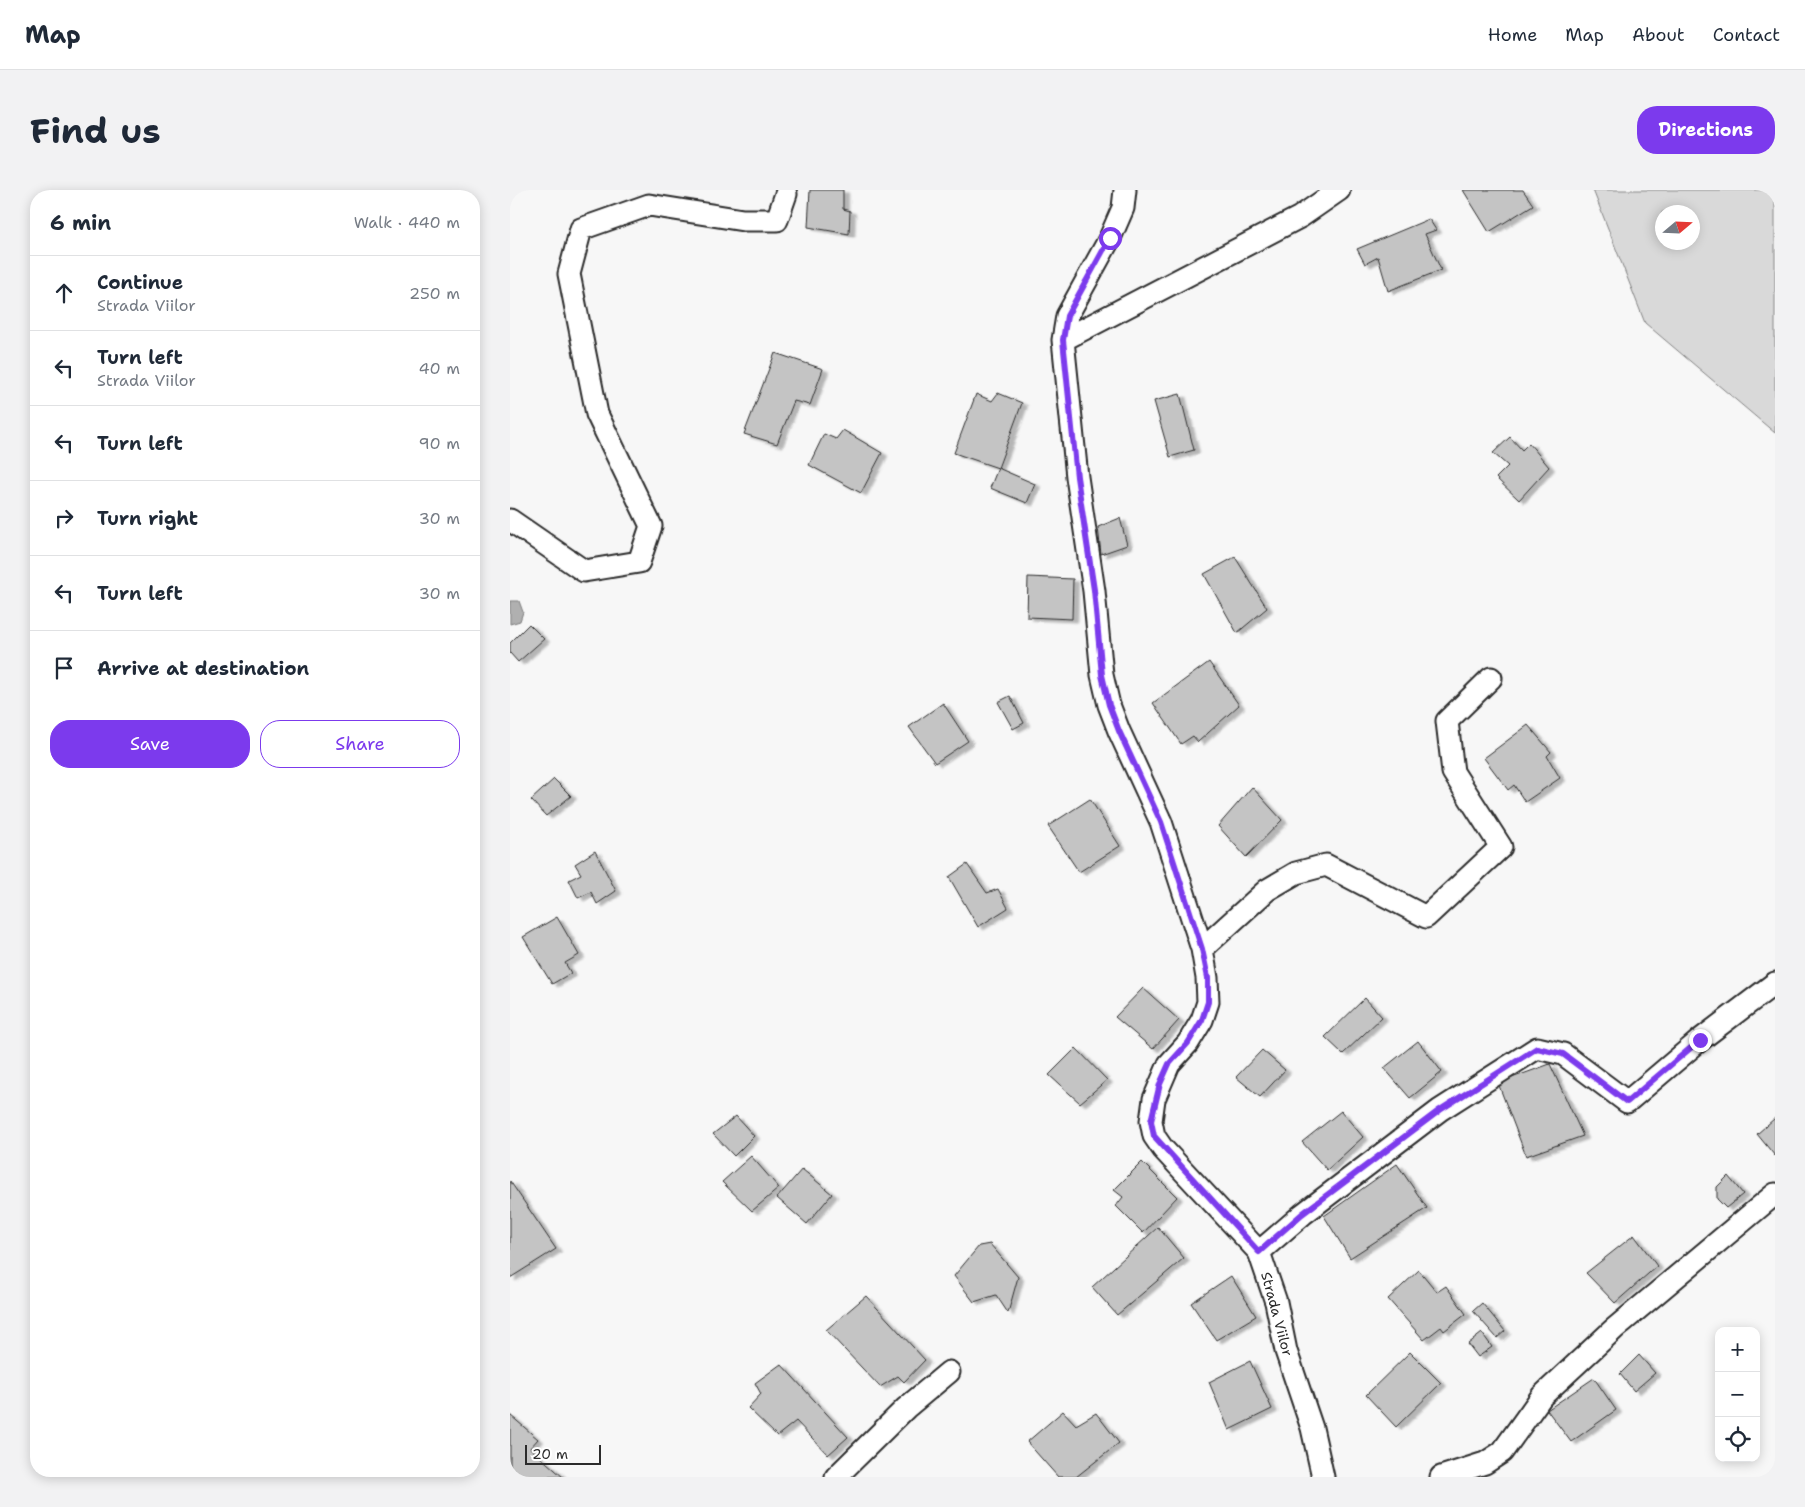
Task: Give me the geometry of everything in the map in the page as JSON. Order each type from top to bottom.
[{"type":"street","name":"Strada Viilor","points":[[1126,190],[1122,208],[1110,238],[1067,316],[1063,340],[1077,477],[1094,590],[1102,675],[1107,698],[1119,731],[1161,822],[1202,949],[1208,978],[1208,1002],[1202,1020],[1188,1043],[1169,1064],[1154,1099],[1151,1121],[1154,1136],[1164,1149],[1259,1252],[1276,1302],[1286,1351],[1312,1428],[1323,1477]]},
{"type":"street","points":[[1063,340],[1300,217],[1339,190]]},
{"type":"street","points":[[510,520],[584,571],[639,562],[651,526],[597,414],[569,274],[581,229],[649,205],[743,220],[777,220],[786,194]]},
{"type":"street","points":[[1202,949],[1267,890],[1296,873],[1326,865],[1426,917],[1501,847],[1452,772],[1447,721],[1491,678]]},
{"type":"street","points":[[1259,1252],[1302,1214],[1440,1110],[1537,1048],[1563,1054],[1627,1102],[1700,1040],[1775,983]]},
{"type":"street","points":[[1441,1477],[1485,1463],[1502,1452],[1542,1396],[1614,1328],[1775,1194]]},
{"type":"street","points":[[836,1477],[906,1408],[949,1372]]},
{"type":"shaded area","points":[[1593,190],[1775,190],[1775,433],[1645,323]]},
{"type":"shaded area","points":[[510,601],[519,601],[523,612],[520,621],[510,624]]},
{"type":"building","points":[[810,190],[843,190],[843,209],[850,211],[849,234],[808,227]]},
{"type":"building","points":[[1463,190],[1523,190],[1533,205],[1489,232]]},
{"type":"building","points":[[1429,219],[1436,230],[1425,234],[1441,270],[1388,291],[1378,257],[1365,264],[1357,249]]},
{"type":"building","points":[[775,353],[823,369],[810,405],[794,401],[777,444],[744,434]]},
{"type":"building","points":[[998,393],[1022,403],[998,468],[954,453],[976,394],[992,401]]},
{"type":"building","points":[[1180,394],[1194,450],[1170,457],[1154,401]]},
{"type":"building","points":[[843,430],[882,453],[861,493],[809,465],[824,434],[836,439]]},
{"type":"building","points":[[1510,437],[1522,450],[1529,443],[1549,467],[1519,500],[1496,478],[1508,466],[1493,453]]},
{"type":"building","points":[[998,468],[1035,484],[1027,503],[990,488]]},
{"type":"building","points":[[1120,518],[1127,545],[1101,554],[1098,527]]},
{"type":"building","points":[[1235,557],[1267,608],[1237,633],[1204,574]]},
{"type":"building","points":[[1028,577],[1073,579],[1072,619],[1027,617]]},
{"type":"building","points":[[529,624],[544,639],[518,662],[510,653],[510,643]]},
{"type":"building","points":[[1209,662],[1239,705],[1198,742],[1193,736],[1181,744],[1153,703]]},
{"type":"building","points":[[1010,696],[1024,723],[1013,729],[998,702]]},
{"type":"building","points":[[943,703],[968,741],[935,763],[909,727]]},
{"type":"building","points":[[1528,725],[1551,752],[1547,756],[1560,778],[1525,802],[1514,785],[1508,790],[1484,758]]},
{"type":"building","points":[[554,779],[571,796],[546,816],[531,800]]},
{"type":"building","points":[[1252,787],[1282,820],[1246,857],[1218,826]]},
{"type":"building","points":[[1090,799],[1120,846],[1079,872],[1048,826]]},
{"type":"building","points":[[595,851],[616,891],[597,904],[591,892],[578,898],[569,880],[581,874],[575,864]]},
{"type":"building","points":[[967,864],[987,893],[998,889],[1008,908],[978,927],[949,877]]},
{"type":"building","points":[[557,917],[579,955],[565,963],[571,973],[552,984],[523,937]]},
{"type":"building","points":[[1143,988],[1179,1020],[1153,1049],[1115,1017]]},
{"type":"building","points":[[1365,998],[1382,1017],[1343,1054],[1325,1037]]},
{"type":"building","points":[[1418,1041],[1442,1072],[1410,1098],[1384,1068]]},
{"type":"building","points":[[1076,1048],[1107,1080],[1080,1103],[1049,1075]]},
{"type":"building","points":[[1262,1050],[1285,1070],[1260,1097],[1236,1077]]},
{"type":"building","points":[[1550,1064],[1583,1136],[1526,1156],[1498,1083]]},
{"type":"building","points":[[1341,1111],[1363,1137],[1327,1170],[1302,1142]]},
{"type":"building","points":[[736,1116],[754,1136],[734,1156],[713,1134]]},
{"type":"building","points":[[1775,1118],[1775,1156],[1757,1134]]},
{"type":"building","points":[[751,1156],[779,1188],[752,1211],[722,1182]]},
{"type":"building","points":[[1142,1162],[1177,1197],[1143,1233],[1116,1206],[1123,1197],[1114,1190]]},
{"type":"building","points":[[1397,1164],[1427,1208],[1350,1258],[1324,1216]]},
{"type":"building","points":[[802,1169],[832,1194],[807,1224],[777,1198]]},
{"type":"building","points":[[1728,1176],[1743,1194],[1726,1208],[1717,1199],[1717,1187]]},
{"type":"building","points":[[510,1181],[556,1249],[510,1278]]},
{"type":"building","points":[[1158,1227],[1184,1258],[1117,1315],[1092,1287]]},
{"type":"building","points":[[1634,1235],[1657,1266],[1615,1303],[1586,1273]]},
{"type":"building","points":[[990,1244],[1018,1277],[1008,1313],[996,1295],[974,1302],[954,1276],[979,1246]]},
{"type":"building","points":[[1419,1270],[1437,1292],[1446,1286],[1466,1314],[1444,1331],[1441,1327],[1424,1340],[1388,1299]]},
{"type":"building","points":[[1231,1276],[1256,1316],[1216,1340],[1191,1303]]},
{"type":"building","points":[[866,1296],[925,1360],[904,1382],[898,1376],[880,1387],[826,1330]]},
{"type":"building","points":[[1482,1303],[1505,1331],[1497,1338],[1473,1311]]},
{"type":"building","points":[[1482,1333],[1492,1347],[1478,1357],[1468,1344]]},
{"type":"building","points":[[1410,1352],[1441,1383],[1396,1427],[1366,1395]]},
{"type":"building","points":[[1639,1355],[1655,1373],[1634,1391],[1620,1374]]},
{"type":"building","points":[[1250,1361],[1272,1409],[1229,1430],[1209,1382]]},
{"type":"building","points":[[781,1364],[848,1437],[828,1455],[796,1421],[777,1436],[748,1408],[761,1394],[755,1383]]},
{"type":"building","points":[[1594,1378],[1616,1410],[1571,1442],[1547,1410]]},
{"type":"building","points":[[1063,1411],[1076,1425],[1096,1413],[1119,1443],[1076,1477],[1058,1477],[1027,1442]]},
{"type":"building","points":[[510,1415],[538,1439],[530,1448],[563,1477],[510,1477]]},
{"type":"route","points":[[1110,238],[1067,316],[1063,340],[1077,477],[1094,590],[1102,675],[1109,705],[1119,731],[1161,822],[1202,949],[1208,978],[1208,1002],[1202,1020],[1188,1043],[1169,1064],[1154,1099],[1151,1121],[1154,1136],[1259,1252],[1302,1214],[1440,1110],[1537,1048],[1563,1054],[1627,1102],[1700,1040]]}]
